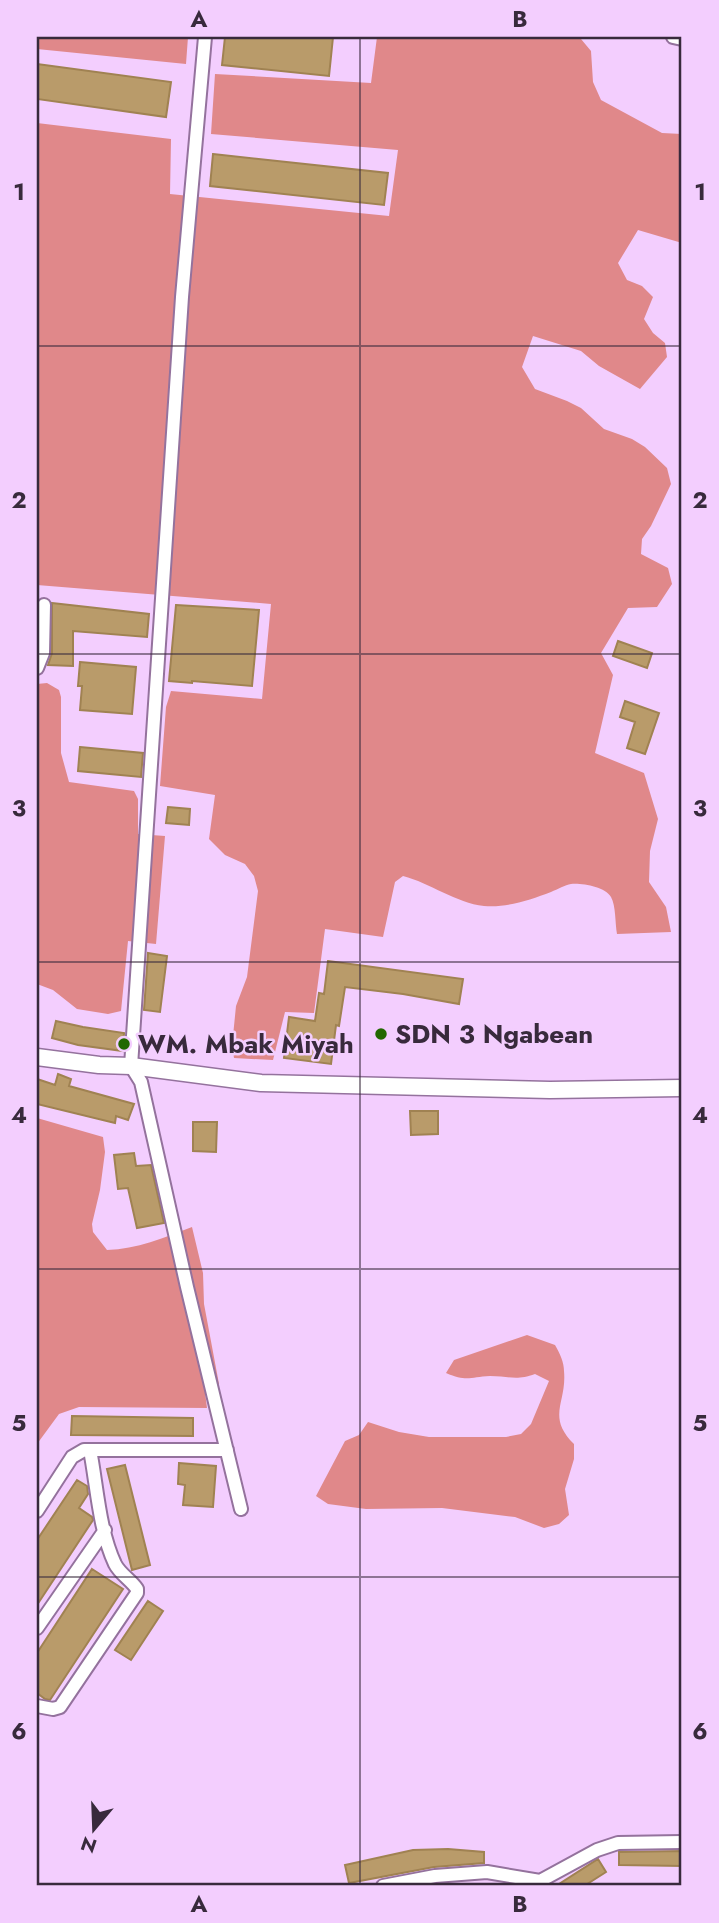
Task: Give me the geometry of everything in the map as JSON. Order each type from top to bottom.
[{"type":"street","points":[[205,37],[182,297],[131,1066],[141,1082],[241,1509]]},
{"type":"street","points":[[673,37],[682,39]]},
{"type":"street","points":[[37,668],[43,653],[44,605]]},
{"type":"street","points":[[37,1057],[261,1083],[550,1090],[682,1088]]},
{"type":"street","points":[[37,1706],[53,1709],[60,1707],[137,1593],[134,1584],[116,1565],[105,1530],[90,1450]]},
{"type":"street","points":[[37,1511],[72,1457],[79,1452],[227,1450]]},
{"type":"street","points":[[37,1628],[105,1530]]},
{"type":"street","points":[[383,1886],[435,1876],[487,1872],[540,1881],[597,1850],[618,1843],[682,1842]]},
{"type":"shaded area","points":[[37,37],[188,37],[186,64],[37,49]]},
{"type":"shaded area","points":[[377,37],[581,39],[591,51],[593,82],[601,100],[662,133],[682,134],[682,243],[638,230],[618,263],[627,280],[642,286],[653,297],[644,319],[653,333],[665,343],[667,357],[640,389],[599,366],[581,351],[533,336],[522,367],[535,389],[581,408],[604,429],[645,447],[667,468],[671,484],[642,539],[641,554],[668,568],[672,584],[657,607],[628,608],[601,653],[613,675],[595,753],[644,773],[658,819],[650,851],[649,882],[666,907],[671,932],[617,934],[611,897],[599,888],[587,885],[571,884],[518,903],[484,906],[463,901],[403,876],[395,882],[383,937],[325,929],[314,1013],[285,1012],[273,1060],[234,1058],[232,1046],[236,1006],[247,977],[258,891],[254,876],[245,864],[225,855],[209,839],[215,795],[160,786],[166,707],[171,691],[262,699],[271,604],[37,585],[37,123],[171,139],[170,194],[389,216],[398,150],[211,134],[215,74],[371,83]]},
{"type":"shaded area","points":[[47,683],[59,690],[61,697],[61,753],[69,782],[134,791],[138,799],[138,834],[165,836],[156,944],[128,941],[121,1011],[108,1014],[77,1009],[53,990],[37,984],[37,684]]},
{"type":"shaded area","points":[[37,1118],[103,1137],[105,1152],[92,1224],[93,1232],[107,1250],[140,1245],[192,1227],[203,1273],[204,1304],[219,1384],[204,1384],[207,1408],[79,1407],[59,1414],[37,1444]]},
{"type":"shaded area","points":[[527,1335],[555,1345],[563,1364],[564,1382],[559,1417],[566,1434],[574,1444],[574,1459],[565,1489],[569,1515],[559,1524],[544,1528],[515,1517],[442,1508],[366,1509],[328,1504],[316,1496],[345,1441],[359,1435],[368,1422],[399,1432],[429,1437],[506,1437],[521,1434],[531,1424],[549,1381],[535,1374],[517,1378],[468,1378],[446,1373],[454,1360]]},
{"type":"building","points":[[225,37],[333,37],[329,76],[222,65]]},
{"type":"building","points":[[37,64],[171,82],[166,117],[37,99]]},
{"type":"building","points":[[213,154],[388,173],[384,205],[210,186]]},
{"type":"building","points":[[52,603],[149,614],[147,637],[73,631],[73,666],[48,665],[52,653]]},
{"type":"building","points":[[176,605],[259,610],[252,686],[169,681]]},
{"type":"building","points":[[618,641],[652,653],[647,668],[613,656]]},
{"type":"building","points":[[80,662],[136,667],[132,714],[80,710]]},
{"type":"building","points":[[625,701],[659,713],[645,754],[627,748],[635,722],[620,717]]},
{"type":"building","points":[[80,747],[143,753],[141,777],[78,771]]},
{"type":"building","points":[[168,807],[190,809],[189,825],[166,823]]},
{"type":"building","points":[[148,953],[167,956],[160,1012],[144,1010]]},
{"type":"building","points":[[328,961],[463,979],[459,1004],[345,987],[331,1064],[284,1058],[289,1017],[315,1021],[319,993],[324,994]]},
{"type":"building","points":[[56,1021],[124,1033],[123,1051],[78,1045],[52,1038]]},
{"type":"building","points":[[58,1074],[71,1079],[69,1086],[134,1104],[128,1120],[116,1116],[115,1123],[37,1104],[37,1079],[55,1085]]},
{"type":"building","points":[[410,1111],[438,1111],[438,1134],[411,1135]]},
{"type":"building","points":[[193,1122],[217,1122],[216,1152],[193,1151]]},
{"type":"building","points":[[134,1153],[136,1166],[151,1165],[164,1223],[137,1228],[128,1188],[118,1189],[114,1155]]},
{"type":"building","points":[[72,1416],[193,1418],[193,1436],[71,1435]]},
{"type":"building","points":[[179,1463],[216,1466],[213,1507],[183,1505],[185,1485],[178,1484]]},
{"type":"building","points":[[125,1465],[150,1565],[132,1570],[107,1469]]},
{"type":"building","points":[[77,1480],[87,1486],[88,1494],[79,1508],[93,1520],[37,1605],[37,1540]]},
{"type":"building","points":[[92,1569],[123,1589],[50,1700],[45,1699],[37,1693],[37,1653]]},
{"type":"building","points":[[148,1601],[163,1611],[131,1660],[115,1650]]},
{"type":"building","points":[[413,1850],[484,1852],[484,1863],[434,1867],[349,1883],[345,1865]]},
{"type":"building","points":[[682,1851],[682,1866],[619,1865],[619,1852]]},
{"type":"building","points":[[598,1859],[606,1872],[584,1886],[556,1886]]},
{"type":"place","name":"SDN 3 Ngabean","points":[[381,1034]]},
{"type":"place","name":"WM. Mbak Miyah","points":[[124,1044]]}]
